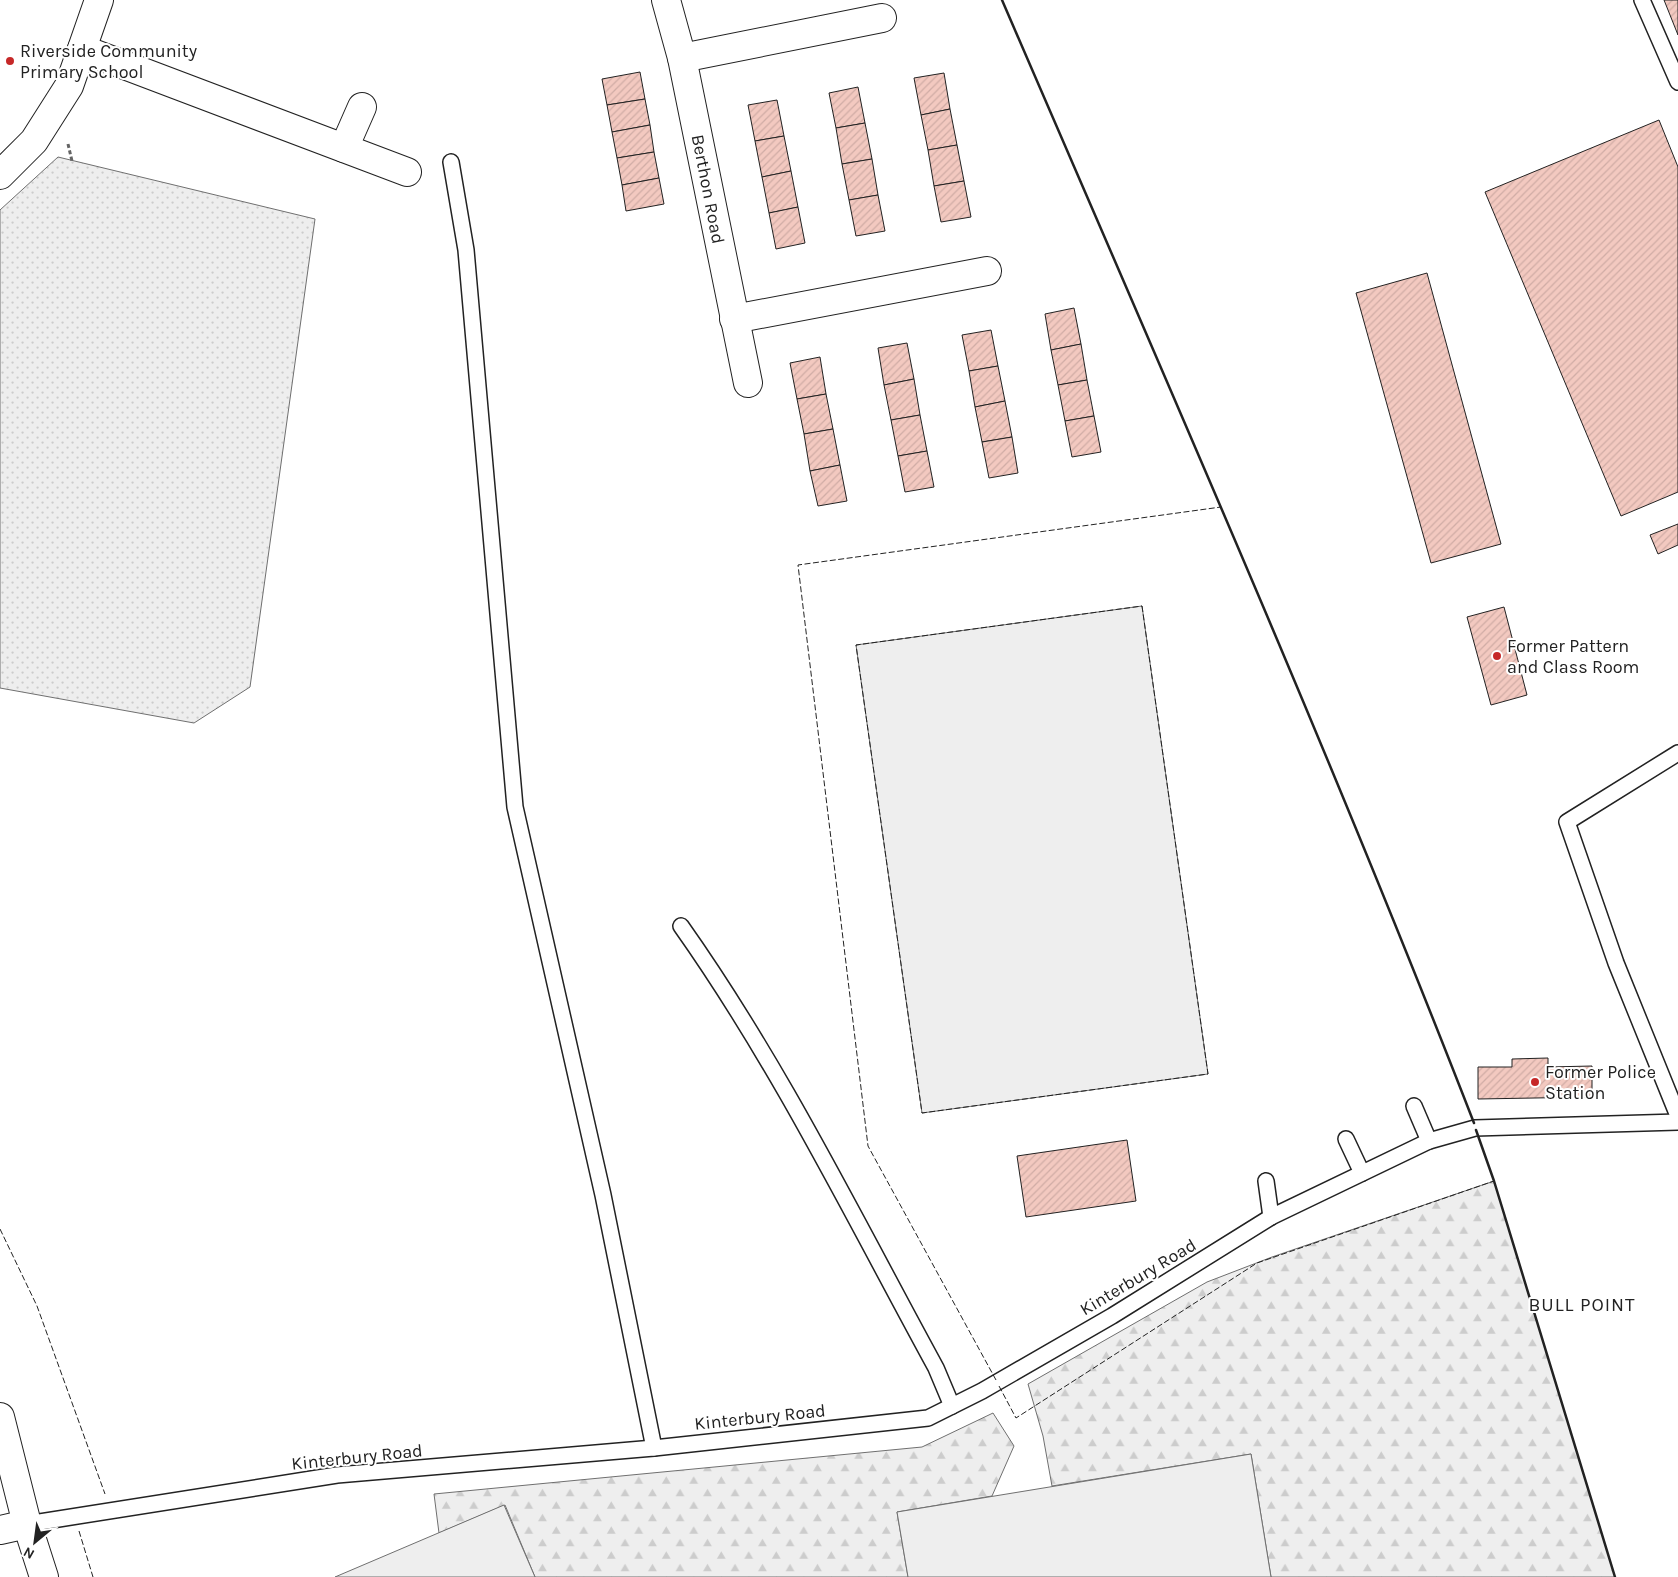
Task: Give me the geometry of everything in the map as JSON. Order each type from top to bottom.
[{"type":"street","points":[[0,175],[34,141],[69,86],[99,0]]},
{"type":"street","name":"Berthon Road","points":[[666,0],[682,58],[748,383]]},
{"type":"street","points":[[682,58],[882,18]]},
{"type":"street","points":[[82,49],[407,172]]},
{"type":"street","points":[[344,148],[362,107]]},
{"type":"street","points":[[734,319],[987,271]]},
{"type":"street","points":[[0,1417],[27,1524],[44,1577]]},
{"type":"street","points":[[0,1530],[27,1524]]},
{"type":"lane","points":[[1642,0],[1678,82]]},
{"type":"lane","points":[[450,162],[466,250],[515,807],[603,1195],[654,1448]]},
{"type":"lane","points":[[1678,753],[1567,822],[1616,963],[1678,1116]]},
{"type":"lane","points":[[681,926],[715,974],[782,1082],[936,1368],[952,1406]]},
{"type":"lane","points":[[1414,1106],[1428,1140]]},
{"type":"lane","name":"Kinterbury Road","points":[[27,1524],[337,1475],[654,1448],[928,1418],[1112,1316],[1271,1217],[1428,1140],[1475,1128],[1678,1122]]},
{"type":"lane","points":[[1346,1139],[1362,1173]]},
{"type":"lane","points":[[1266,1181],[1271,1217]]},
{"type":"green space","points":[[58,157],[315,219],[250,687],[194,723],[0,688],[0,210]]},
{"type":"green space","points":[[1142,606],[1208,1074],[922,1113],[856,645]]},
{"type":"green space","points":[[1494,1181],[1615,1577],[1271,1577],[1251,1454],[1052,1486],[1043,1436],[1028,1384],[1207,1282],[1272,1257]]},
{"type":"green space","points":[[993,1413],[1014,1446],[992,1496],[897,1512],[908,1577],[535,1577],[505,1505],[439,1533],[434,1494],[922,1447]]},
{"type":"green space","points":[[1251,1454],[1271,1577],[908,1577],[897,1512]]},
{"type":"green space","points":[[504,1505],[535,1577],[335,1577]]},
{"type":"building","points":[[1664,0],[1678,0],[1678,35]]},
{"type":"building","points":[[640,72],[645,99],[607,105],[602,79]]},
{"type":"building","points":[[944,73],[950,109],[921,115],[914,78]]},
{"type":"building","points":[[858,87],[865,123],[836,128],[829,93]]},
{"type":"building","points":[[645,99],[650,125],[612,132],[607,105]]},
{"type":"building","points":[[777,100],[784,136],[755,141],[748,105]]},
{"type":"building","points":[[950,109],[957,145],[928,150],[921,115]]},
{"type":"building","points":[[1659,120],[1678,167],[1678,492],[1621,516],[1485,192]]},
{"type":"building","points":[[865,123],[872,159],[842,164],[836,128]]},
{"type":"building","points":[[650,125],[654,152],[617,158],[612,132]]},
{"type":"building","points":[[784,136],[791,171],[762,177],[755,141]]},
{"type":"building","points":[[957,145],[964,181],[934,186],[928,150]]},
{"type":"building","points":[[654,152],[659,178],[622,185],[617,158]]},
{"type":"building","points":[[872,159],[878,195],[849,200],[842,164]]},
{"type":"building","points":[[791,171],[798,207],[769,213],[762,177]]},
{"type":"building","points":[[659,178],[664,204],[626,211],[622,185]]},
{"type":"building","points":[[964,181],[971,217],[941,222],[934,186]]},
{"type":"building","points":[[878,195],[885,231],[856,236],[849,200]]},
{"type":"building","points":[[798,207],[805,243],[776,249],[769,213]]},
{"type":"building","points":[[1427,273],[1501,544],[1431,563],[1356,293]]},
{"type":"building","points":[[1074,308],[1081,344],[1051,350],[1045,314]]},
{"type":"building","points":[[991,330],[998,366],[969,371],[962,335]]},
{"type":"building","points":[[907,343],[914,379],[884,385],[878,348]]},
{"type":"building","points":[[1081,344],[1087,380],[1058,385],[1051,350]]},
{"type":"building","points":[[820,357],[826,394],[797,399],[790,363]]},
{"type":"building","points":[[998,366],[1005,401],[975,407],[969,371]]},
{"type":"building","points":[[914,379],[920,415],[891,420],[884,385]]},
{"type":"building","points":[[1087,380],[1094,416],[1065,421],[1058,385]]},
{"type":"building","points":[[826,394],[833,429],[804,434],[797,399]]},
{"type":"building","points":[[1005,401],[1012,437],[982,442],[975,407]]},
{"type":"building","points":[[920,415],[927,451],[898,456],[891,420]]},
{"type":"building","points":[[1094,416],[1101,452],[1072,457],[1065,421]]},
{"type":"building","points":[[833,429],[840,465],[810,471],[804,434]]},
{"type":"building","points":[[1012,437],[1018,473],[989,478],[982,442]]},
{"type":"building","points":[[927,451],[934,487],[905,492],[898,456]]},
{"type":"building","points":[[840,465],[847,501],[818,506],[810,471]]},
{"type":"building","points":[[1678,524],[1678,545],[1658,554],[1650,535]]},
{"type":"building","name":"Former Pattern and Class Room","points":[[1504,607],[1527,695],[1491,705],[1467,617]]},
{"type":"building","name":"Former Police Station","points":[[1548,1058],[1548,1067],[1592,1066],[1592,1097],[1478,1099],[1478,1067],[1512,1067],[1512,1059]]},
{"type":"building","points":[[1127,1140],[1136,1201],[1026,1217],[1017,1156]]},
{"type":"fence","points":[[996,1380],[868,1146],[798,565],[1221,507]]},
{"type":"fence","points":[[1142,606],[1208,1074],[922,1113],[856,645],[1142,606]]},
{"type":"fence","points":[[999,1386],[1016,1418],[1257,1263],[1494,1181]]},
{"type":"fence","points":[[0,1229],[37,1306],[105,1494]]},
{"type":"fence","points":[[79,1531],[93,1577]]},
{"type":"wall","points":[[1002,0],[1303,700],[1474,1123]]},
{"type":"wall","points":[[1476,1130],[1494,1181],[1615,1577]]},
{"type":"place","name":"Riverside Community Primary School","points":[[10,61]]},
{"type":"place","name":"Former Pattern and Class Room","points":[[1497,656]]},
{"type":"place","name":"Former Police Station","points":[[1535,1082]]},
{"type":"district","name":"BULL POINT","points":[[1582,1304]]}]
